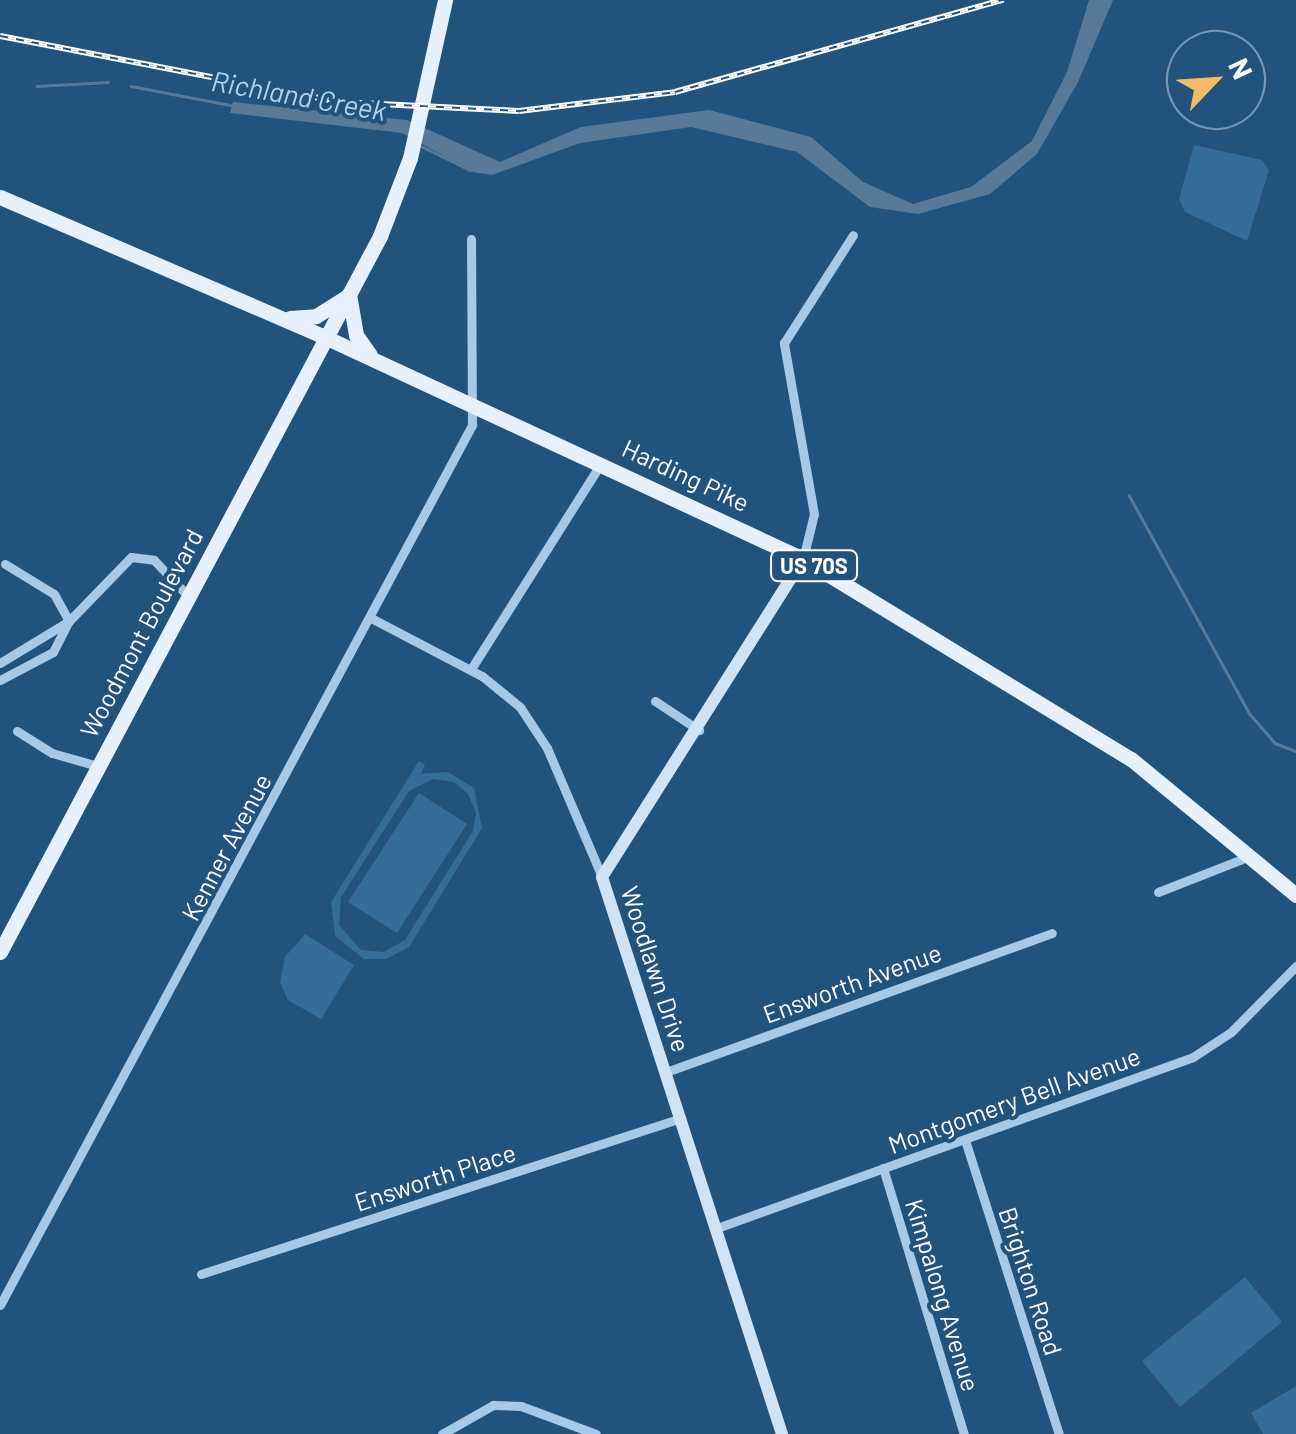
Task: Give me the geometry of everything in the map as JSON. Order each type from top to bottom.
[{"type":"main road","name":"Woodmont Boulevard","points":[[3,940],[190,597],[349,294],[400,186],[431,72],[444,0]]},
{"type":"main road","name":"Harding Pike","points":[[0,197],[326,338],[601,462],[803,559],[1132,758],[1253,854],[1296,895]]},
{"type":"main road","points":[[280,318],[316,316],[349,294],[356,335],[381,363]]},
{"type":"main road","name":"Woodlawn Drive","points":[[782,1434],[602,877],[803,559]]},
{"type":"street","points":[[803,559],[814,514],[784,342],[853,235]]},
{"type":"street","name":"Kenner Avenue","points":[[0,1305],[472,424],[471,240]]},
{"type":"street","points":[[471,669],[601,462]]},
{"type":"street","points":[[0,663],[69,621],[131,557],[154,560],[190,597]]},
{"type":"street","points":[[5,564],[54,594],[69,621]]},
{"type":"street","points":[[371,618],[471,669],[510,697],[535,726],[602,877]]},
{"type":"street","points":[[0,680],[57,650],[69,621]]},
{"type":"street","points":[[655,701],[698,730]]},
{"type":"street","points":[[17,731],[52,754],[98,766]]},
{"type":"street","points":[[1158,892],[1253,854]]},
{"type":"street","name":"Ensworth Avenue","points":[[666,1072],[1052,933]]},
{"type":"street","name":"Montgomery Bell Avenue","points":[[718,1228],[1193,1057],[1231,1032],[1296,966]]},
{"type":"street","name":"Ensworth Place","points":[[201,1274],[680,1118]]},
{"type":"street","name":"Brighton Road","points":[[964,1140],[1059,1434]]},
{"type":"street","name":"Kimpalong Avenue","points":[[883,1168],[964,1434]]},
{"type":"street","points":[[442,1434],[493,1405],[520,1406],[596,1434]]},
{"type":"shaded area","points":[[1089,0],[1113,0],[1078,82],[1037,154],[990,194],[918,214],[870,207],[797,152],[691,127],[580,143],[492,175],[473,172],[402,133],[230,113],[233,102],[407,120],[500,162],[581,127],[709,110],[811,137],[863,182],[913,204],[971,187],[1032,141],[1067,72]]},
{"type":"shaded area","points":[[1194,145],[1262,160],[1269,170],[1247,241],[1185,212],[1179,199]]},
{"type":"shaded area","points":[[419,761],[425,765],[421,774],[448,772],[474,788],[482,828],[409,947],[386,959],[364,959],[335,936],[331,902]],"holes":[[[433,779],[454,782],[468,794],[476,813],[473,831],[405,940],[384,952],[361,950],[339,925],[341,897],[409,791]]]},
{"type":"shaded area","points":[[419,793],[467,824],[397,933],[348,902]]},
{"type":"shaded area","points":[[305,934],[354,965],[321,1019],[288,1000],[280,982],[285,957]]},
{"type":"shaded area","points":[[1245,1277],[1282,1322],[1180,1407],[1142,1361]]},
{"type":"shaded area","points":[[1296,1386],[1296,1434],[1263,1434],[1251,1413]]},
{"type":"waterway","name":"Richland Creek","points":[[37,86],[108,82]]},
{"type":"waterway","name":"Richland Creek","points":[[131,86],[231,105]]},
{"type":"waterway","name":"Richland Creek","points":[[419,145],[470,170]]},
{"type":"waterway","points":[[1129,495],[1250,714],[1275,743],[1296,751]]},
{"type":"railway","points":[[0,36],[340,102],[519,111],[675,92],[1003,0]]}]
